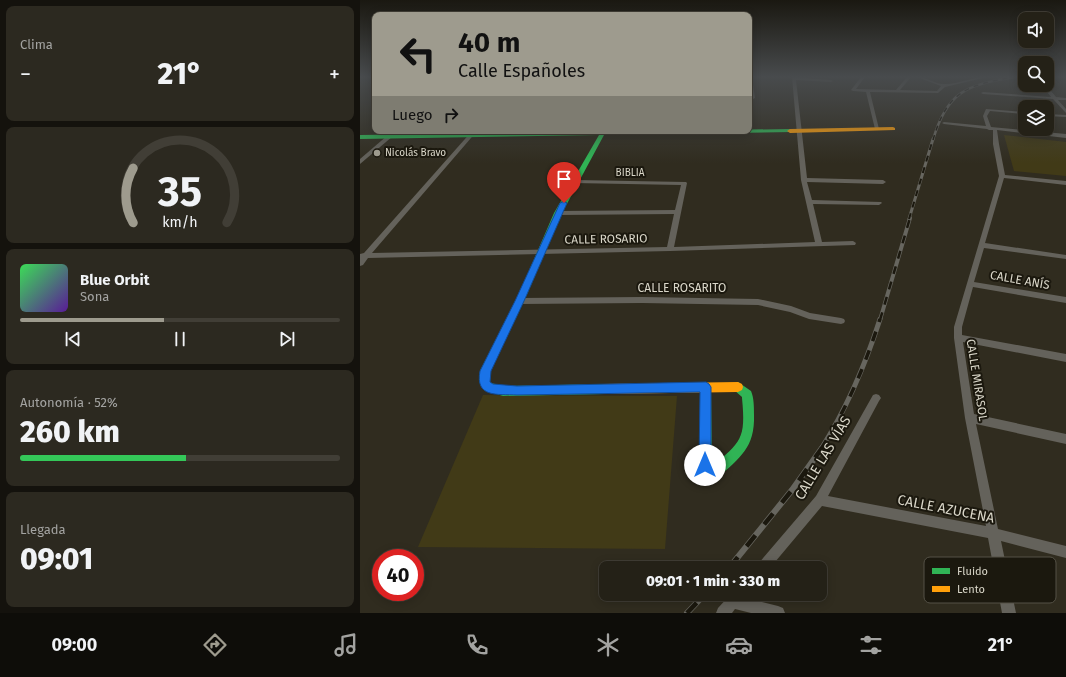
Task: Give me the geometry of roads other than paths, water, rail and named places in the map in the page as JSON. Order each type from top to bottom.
[{"type":"street","points":[[797,106],[804,180],[819,244]]},
{"type":"street","points":[[871,106],[877,129]]},
{"type":"street","name":"CALLE MIRASOL","points":[[997,557],[970,418],[958,338],[958,327],[1002,176],[992,129],[985,116],[988,110],[1018,112]]},
{"type":"street","points":[[1054,115],[1066,116]]},
{"type":"street","points":[[944,123],[1066,136]]},
{"type":"street","points":[[752,130],[893,129]]},
{"type":"street","points":[[360,137],[402,134],[473,134]]},
{"type":"street","points":[[360,263],[363,256],[473,134]]},
{"type":"street","points":[[602,134],[558,213],[520,301],[486,371],[484,381],[486,386],[491,389],[517,391],[706,387],[740,388],[747,394],[750,406],[747,439],[742,447],[714,474],[708,473],[705,465],[706,387]]},
{"type":"street","points":[[360,162],[390,136]]},
{"type":"street","points":[[1002,176],[1066,183]]},
{"type":"street","points":[[804,180],[883,182]]},
{"type":"street","name":"BIBLIA","points":[[575,182],[684,183],[678,212]]},
{"type":"street","points":[[809,202],[879,203]]},
{"type":"street","points":[[558,213],[678,212],[670,249]]},
{"type":"street","name":"CALLE ROSARIO","points":[[363,256],[853,243]]},
{"type":"street","points":[[982,245],[1066,257]]},
{"type":"street","name":"CALLE ANÍS","points":[[970,284],[1066,300]]},
{"type":"street","name":"CALLE ROSARITO","points":[[520,301],[642,300],[758,302],[791,309],[809,316],[841,321]]},
{"type":"street","points":[[958,338],[1066,358]]},
{"type":"street","name":"CALLE LAS VÍAS","points":[[768,561],[820,500],[876,398]]},
{"type":"street","points":[[970,418],[1066,438]]},
{"type":"street","name":"CALLE AZUCENA","points":[[820,500],[992,533],[1066,552]]},
{"type":"street","points":[[723,613],[733,601]]},
{"type":"street","points":[[744,601],[778,613]]},
{"type":"street","name":"CALLE MIRASOL","points":[[1007,603],[1009,613]]},
{"type":"railway","points":[[933,140],[939,124],[949,106]]},
{"type":"railway","points":[[909,219],[933,139]]},
{"type":"railway","points":[[880,320],[910,218]]},
{"type":"railway","points":[[821,449],[855,386],[880,319]]},
{"type":"railway","points":[[735,561],[792,490],[822,448]]},
{"type":"railway","points":[[687,613],[698,601]]},
{"type":"place","name":"Nicolás Bravo","points":[[377,153]]}]
